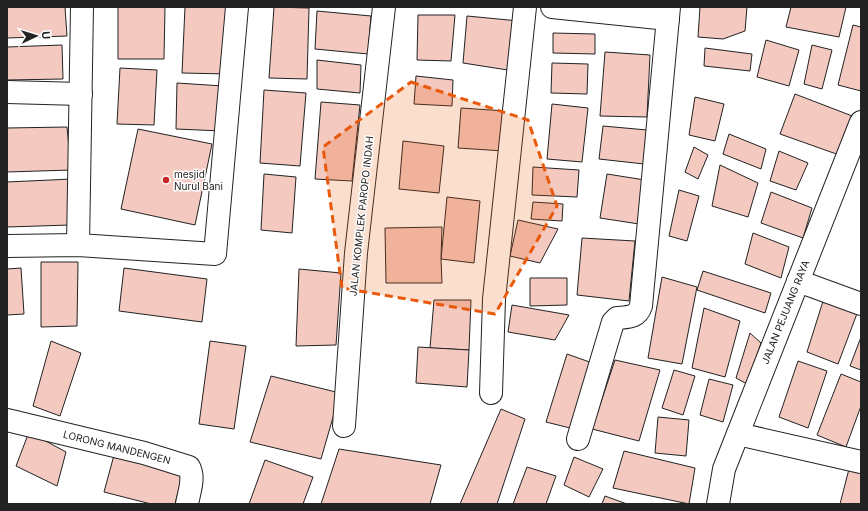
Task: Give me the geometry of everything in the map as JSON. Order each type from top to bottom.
[{"type":"street","points":[[78,245],[82,7]]},
{"type":"street","points":[[7,246],[78,245],[215,254],[237,7]]},
{"type":"street","name":"JALAN KOMPLEK PAROPO INDAH","points":[[344,426],[356,253],[384,7]]},
{"type":"street","points":[[491,393],[494,299],[525,7]]},
{"type":"street","points":[[552,7],[668,13],[641,306],[634,316],[628,318],[617,318],[613,322],[578,439]]},
{"type":"street","points":[[7,92],[80,94]]},
{"type":"street","name":"JALAN PEJUANG RAYA","points":[[718,504],[724,469],[861,122]]},
{"type":"street","points":[[798,281],[861,304]]},
{"type":"street","name":"LORONG MANDENGEN","points":[[7,420],[144,453],[183,464],[189,467],[192,472],[192,480],[187,504]]},
{"type":"street","points":[[738,434],[861,462]]},
{"type":"highlighted area","points":[[411,82],[528,120],[557,206],[495,314],[342,288],[323,147]]},
{"type":"building","points":[[7,7],[65,7],[67,36],[7,38]]},
{"type":"building","points":[[118,7],[165,7],[164,59],[118,59]]},
{"type":"building","points":[[185,7],[232,7],[229,74],[182,73]]},
{"type":"building","points":[[274,7],[309,8],[307,79],[269,78]]},
{"type":"building","points":[[700,7],[747,7],[745,31],[723,39],[698,37]]},
{"type":"building","points":[[791,7],[846,7],[839,37],[786,27]]},
{"type":"building","points":[[317,11],[371,16],[368,54],[315,49]]},
{"type":"building","points":[[418,15],[455,15],[451,61],[417,60]]},
{"type":"building","points":[[467,16],[519,21],[514,71],[463,63]]},
{"type":"building","points":[[853,25],[861,27],[861,91],[838,85]]},
{"type":"building","points":[[553,33],[595,34],[595,54],[553,53]]},
{"type":"building","points":[[766,40],[799,50],[789,86],[757,77]]},
{"type":"building","points":[[62,45],[63,79],[7,80],[7,47]]},
{"type":"building","points":[[812,45],[832,50],[822,89],[804,84]]},
{"type":"building","points":[[705,48],[752,54],[750,71],[704,66]]},
{"type":"building","points":[[605,52],[650,55],[647,117],[600,116]]},
{"type":"building","points":[[317,60],[361,65],[360,93],[317,89]]},
{"type":"building","points":[[552,63],[588,64],[587,94],[551,93]]},
{"type":"building","points":[[120,68],[157,70],[154,125],[117,124]]},
{"type":"building","points":[[416,76],[453,80],[452,106],[414,104]]},
{"type":"building","points":[[177,83],[223,86],[222,131],[176,129]]},
{"type":"building","points":[[264,90],[306,93],[300,166],[260,163]]},
{"type":"building","points":[[795,94],[860,119],[842,156],[780,134]]},
{"type":"building","points":[[695,97],[724,104],[715,141],[689,135]]},
{"type":"building","points":[[321,102],[360,105],[352,181],[315,179]]},
{"type":"building","points":[[552,104],[588,108],[582,162],[547,159]]},
{"type":"building","points":[[461,108],[506,111],[504,151],[458,148]]},
{"type":"building","points":[[603,126],[647,130],[644,164],[599,159]]},
{"type":"building","points":[[67,127],[71,170],[7,172],[7,128]]},
{"type":"building","name":"mesjid Nurul Bani","points":[[138,129],[212,144],[195,225],[121,209]]},
{"type":"building","points":[[729,134],[766,149],[761,169],[723,154]]},
{"type":"building","points":[[403,141],[444,146],[439,193],[399,189]]},
{"type":"building","points":[[694,147],[708,155],[698,179],[685,172]]},
{"type":"building","points":[[779,151],[808,163],[796,190],[770,181]]},
{"type":"building","points":[[720,165],[758,183],[748,217],[712,206]]},
{"type":"building","points":[[533,167],[579,170],[577,197],[532,195]]},
{"type":"building","points":[[264,174],[296,177],[292,233],[261,230]]},
{"type":"building","points":[[607,174],[645,180],[639,224],[600,218]]},
{"type":"building","points":[[72,179],[70,225],[7,227],[7,182]]},
{"type":"building","points":[[679,190],[699,196],[687,241],[669,236]]},
{"type":"building","points":[[771,192],[812,208],[803,238],[761,223]]},
{"type":"building","points":[[447,197],[480,201],[474,263],[441,259]]},
{"type":"building","points":[[533,202],[563,204],[562,221],[531,219]]},
{"type":"building","points":[[518,220],[558,229],[540,263],[510,256]]},
{"type":"building","points":[[442,227],[442,283],[386,283],[385,228]]},
{"type":"building","points":[[753,233],[789,247],[781,278],[745,264]]},
{"type":"building","points":[[582,238],[635,241],[629,301],[577,295]]},
{"type":"building","points":[[41,262],[78,262],[77,326],[41,327]]},
{"type":"building","points":[[21,268],[24,314],[7,315],[7,269]]},
{"type":"building","points":[[124,268],[207,279],[202,322],[119,311]]},
{"type":"building","points":[[299,269],[341,273],[336,345],[296,346]]},
{"type":"building","points":[[703,271],[771,293],[765,313],[697,290]]},
{"type":"building","points":[[662,277],[697,287],[682,364],[648,358]]},
{"type":"building","points":[[530,278],[567,278],[567,305],[530,306]]},
{"type":"building","points":[[824,298],[858,311],[838,364],[807,352]]},
{"type":"building","points":[[434,300],[471,300],[469,350],[430,348]]},
{"type":"building","points":[[512,305],[569,315],[555,340],[508,332]]},
{"type":"building","points":[[704,308],[740,321],[725,377],[692,368]]},
{"type":"building","points":[[750,333],[761,343],[747,384],[736,378]]},
{"type":"building","points":[[861,337],[861,370],[850,366]]},
{"type":"building","points":[[51,341],[81,353],[60,416],[33,406]]},
{"type":"building","points":[[210,341],[246,346],[234,429],[199,424]]},
{"type":"building","points":[[418,347],[469,350],[467,387],[416,383]]},
{"type":"building","points":[[567,354],[598,365],[578,430],[546,422]]},
{"type":"building","points":[[615,360],[660,370],[639,441],[592,429]]},
{"type":"building","points":[[798,361],[827,371],[808,428],[779,417]]},
{"type":"building","points":[[674,370],[695,376],[683,415],[662,408]]},
{"type":"building","points":[[841,374],[861,382],[861,406],[846,447],[817,435]]},
{"type":"building","points":[[271,376],[340,393],[321,459],[250,442]]},
{"type":"building","points":[[709,379],[733,385],[723,422],[700,415]]},
{"type":"building","points":[[501,409],[525,419],[497,504],[460,504]]},
{"type":"building","points":[[658,417],[689,420],[686,456],[655,453]]},
{"type":"building","points":[[29,432],[66,452],[57,486],[16,466]]},
{"type":"building","points":[[339,449],[441,465],[430,504],[321,504]]},
{"type":"building","points":[[624,451],[695,468],[689,504],[613,488]]},
{"type":"building","points":[[114,455],[183,473],[175,504],[151,504],[104,492]]},
{"type":"building","points":[[574,457],[603,469],[589,497],[564,485]]},
{"type":"building","points":[[265,460],[313,477],[303,504],[249,504]]},
{"type":"building","points":[[850,465],[861,468],[861,504],[840,504]]},
{"type":"building","points":[[527,467],[556,476],[546,504],[513,504]]},
{"type":"building","points":[[605,496],[627,504],[602,504]]},
{"type":"place","name":"mesjid Nurul Bani","points":[[166,180]]}]
